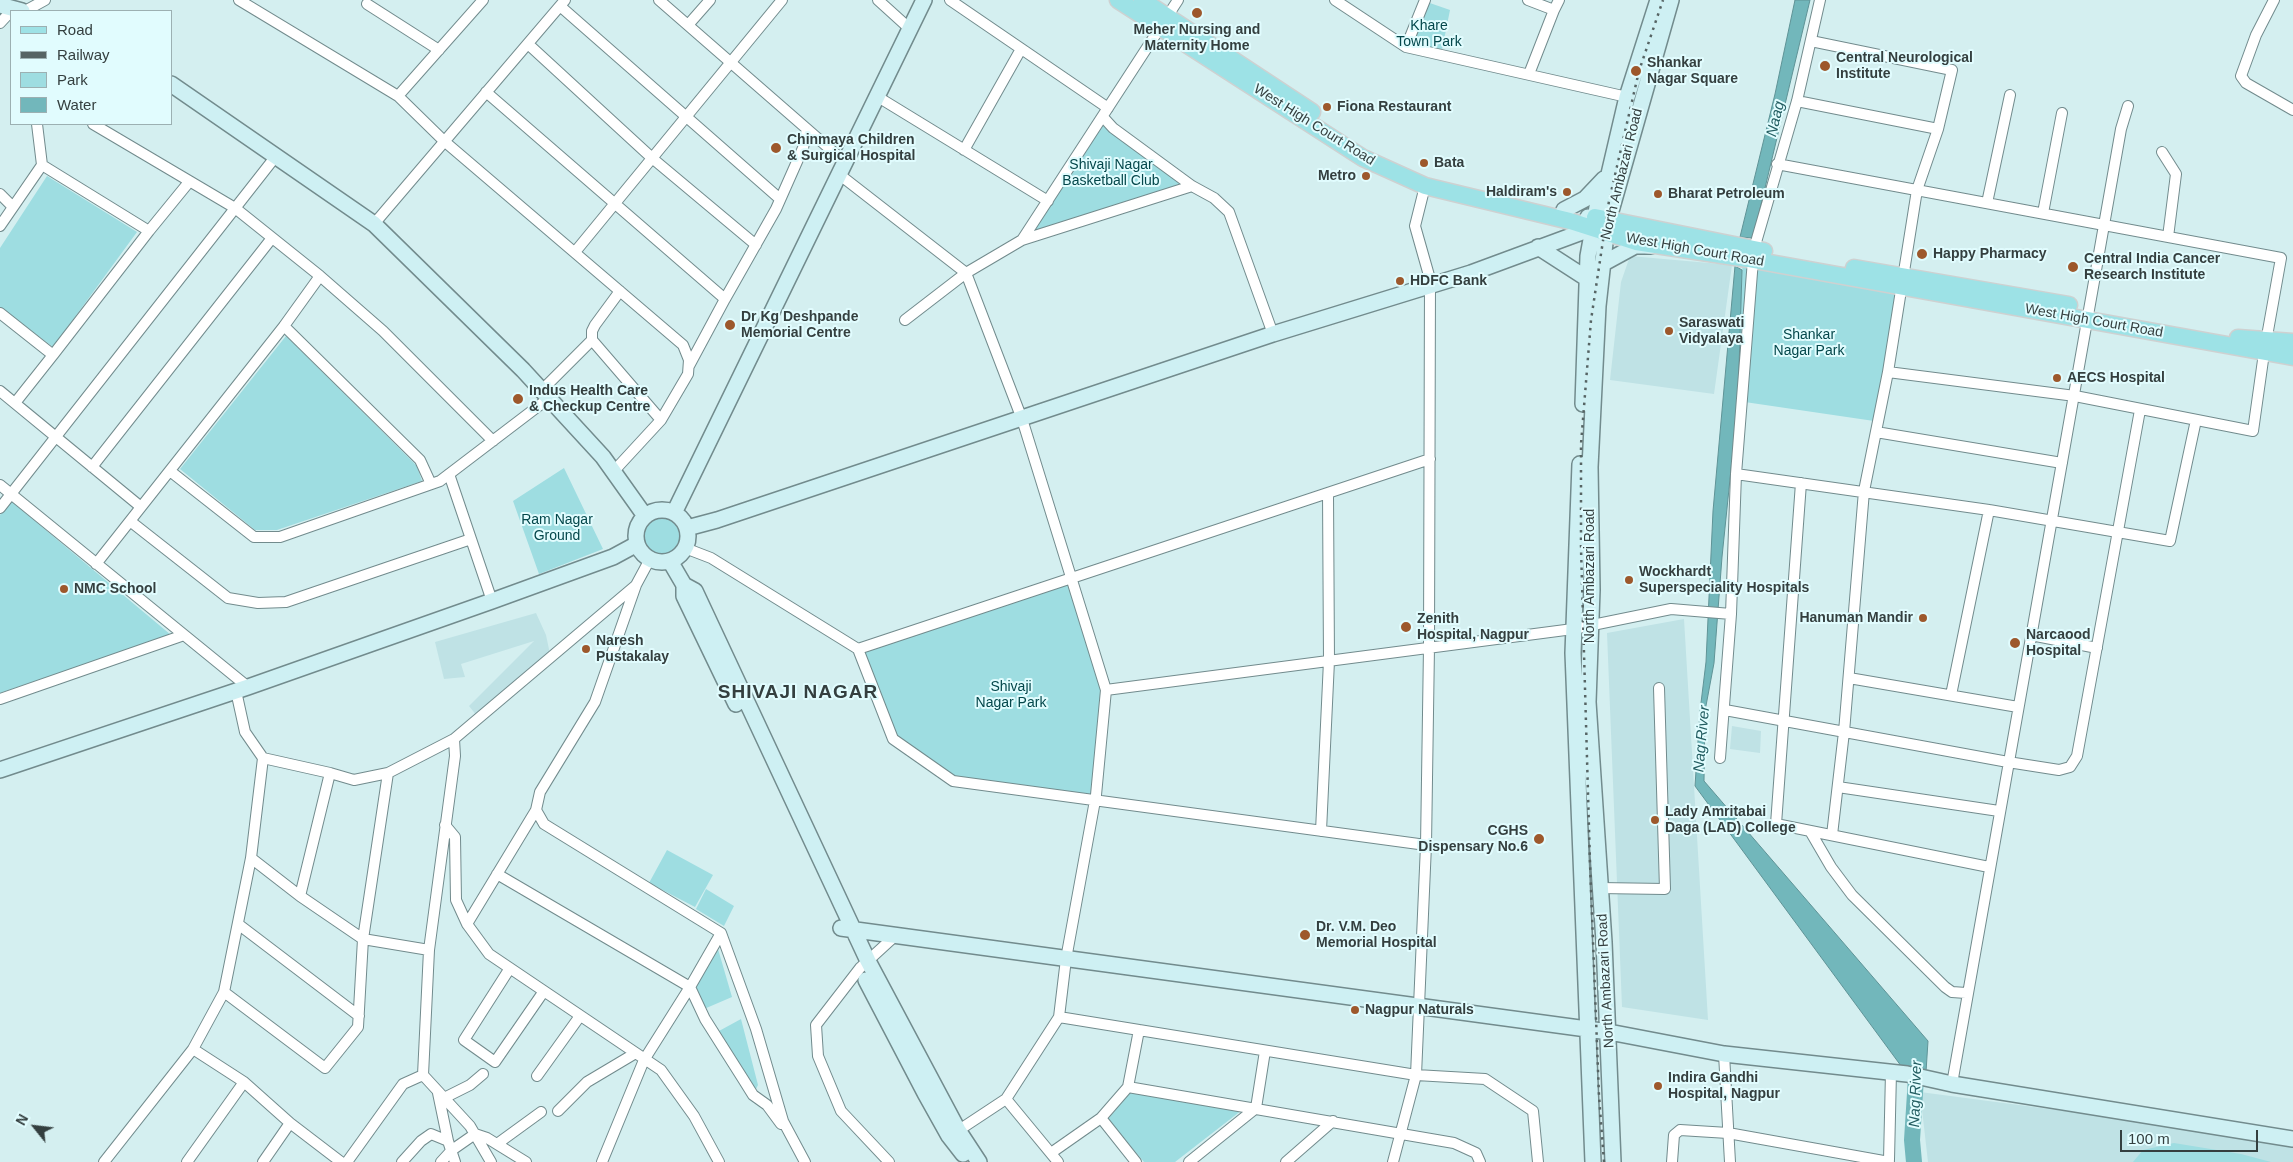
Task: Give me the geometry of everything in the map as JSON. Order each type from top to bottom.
[{"type":"main road","name":"West High Court Road","points":[[1118,0],[1163,22],[1367,149],[1427,177],[1564,210],[1636,242],[1660,246],[1753,254]]},
{"type":"main road","name":"West High Court Road","points":[[1142,0],[1163,22],[1363,158],[1425,186],[1596,223],[1753,254],[2265,347],[2293,357]]},
{"type":"main road","name":"West High Court Road","points":[[2265,347],[2293,342]]},
{"type":"street","points":[[15,9],[45,0]]},
{"type":"street","points":[[239,0],[398,96],[444,141],[683,344],[689,360],[688,374],[661,420],[613,472]]},
{"type":"street","points":[[659,0],[807,129],[843,169],[966,273],[1022,419],[1106,690],[1095,800],[1066,959],[1059,1017],[1006,1099],[954,1133]]},
{"type":"street","points":[[688,25],[710,0]]},
{"type":"street","points":[[575,252],[782,0]]},
{"type":"street","points":[[878,0],[910,29]]},
{"type":"street","points":[[674,513],[924,0]]},
{"type":"street","points":[[950,0],[1021,49],[1105,113],[1113,128],[1192,186],[1214,198],[1228,212],[1273,334]]},
{"type":"street","points":[[1022,240],[1178,0]]},
{"type":"street","points":[[1335,0],[1406,46],[1627,97]]},
{"type":"street","points":[[1406,46],[1425,0]]},
{"type":"street","points":[[1528,0],[1554,10]]},
{"type":"street","points":[[1529,74],[1559,0]]},
{"type":"street","name":"North Ambazari Road","points":[[1593,1162],[1573,629],[1586,278],[1596,223],[1627,97],[1658,0]]},
{"type":"street","name":"North Ambazari Road","points":[[1613,1162],[1609,1032],[1588,702],[1591,624],[1590,468],[1602,264],[1596,223],[1637,114],[1672,0]]},
{"type":"street","points":[[1720,758],[1725,710],[1736,474],[1753,254],[1777,164],[1797,101],[1820,0]]},
{"type":"street","points":[[2274,0],[2256,35],[2241,76],[2246,83],[2293,110]]},
{"type":"street","points":[[366,1],[439,50]]},
{"type":"street","points":[[398,96],[439,50],[477,2]]},
{"type":"street","points":[[374,224],[563,3],[780,199]]},
{"type":"street","points":[[0,23],[10,14]]},
{"type":"street","points":[[1811,41],[1952,70],[1938,129],[1917,190],[1888,372],[1864,491],[1844,732],[1832,835]]},
{"type":"street","points":[[528,44],[652,158],[756,245]]},
{"type":"street","points":[[964,150],[1021,49]]},
{"type":"street","points":[[172,85],[374,224],[546,394],[603,457],[645,516]]},
{"type":"street","points":[[486,92],[725,299]]},
{"type":"street","points":[[1988,203],[2010,95]]},
{"type":"street","points":[[878,97],[1048,201]]},
{"type":"street","points":[[1797,101],[1938,129]]},
{"type":"street","points":[[1952,1084],[1966,994],[2075,396],[2121,128],[2128,106]]},
{"type":"street","points":[[2043,214],[2062,113]]},
{"type":"street","points":[[0,226],[42,165],[37,125]]},
{"type":"street","points":[[95,125],[235,208],[320,276],[383,331],[493,441]]},
{"type":"street","points":[[688,367],[780,199],[803,148],[807,129]]},
{"type":"street","points":[[2162,152],[2176,174],[2168,237]]},
{"type":"street","points":[[0,508],[276,156]]},
{"type":"street","points":[[1777,164],[2282,258],[2265,347],[2254,431],[2075,396],[1888,372]]},
{"type":"street","points":[[42,165],[149,231]]},
{"type":"street","points":[[1564,210],[1585,199],[1608,174]]},
{"type":"street","points":[[15,402],[189,182]]},
{"type":"street","points":[[904,320],[966,273],[1022,240],[1192,186]]},
{"type":"street","points":[[1393,1162],[1416,1075],[1426,845],[1430,647],[1430,284],[1415,226],[1425,186]]},
{"type":"street","points":[[0,194],[13,206]]},
{"type":"street","points":[[687,528],[717,520],[1273,334],[1430,284],[1471,273],[1582,232],[1596,223]]},
{"type":"street","points":[[92,467],[272,238]]},
{"type":"street","points":[[1602,264],[1635,246],[1660,246]]},
{"type":"street","points":[[1538,247],[1586,278]]},
{"type":"street","points":[[96,564],[284,326],[320,276]]},
{"type":"street","points":[[170,470],[254,537],[280,537],[431,484],[449,474],[493,441],[546,394],[592,340],[592,331],[620,291]]},
{"type":"street","points":[[0,313],[53,356]]},
{"type":"street","points":[[284,326],[420,460],[431,484]]},
{"type":"street","points":[[592,340],[661,420]]},
{"type":"street","points":[[0,392],[15,402],[141,507]]},
{"type":"street","points":[[1725,710],[2008,762],[2059,770],[2070,767],[2077,756],[2140,410]]},
{"type":"street","points":[[1736,474],[1989,510],[2170,541],[2196,420]]},
{"type":"street","points":[[1876,432],[2062,463]]},
{"type":"street","points":[[858,649],[1430,459]]},
{"type":"street","points":[[449,474],[492,602]]},
{"type":"street","points":[[1801,483],[1782,721],[1776,824],[1989,867]]},
{"type":"street","points":[[0,485],[184,635],[242,689],[245,732],[263,758],[251,858],[224,992],[192,1050],[104,1162]]},
{"type":"street","points":[[1321,831],[1329,660],[1328,493]]},
{"type":"street","points":[[659,510],[679,516],[687,528],[687,541],[681,554],[670,561],[663,562],[650,559],[637,544],[637,529],[645,516],[659,510]]},
{"type":"street","points":[[1951,695],[1989,510]]},
{"type":"street","points":[[130,521],[228,598],[258,603],[286,602],[471,539]]},
{"type":"street","points":[[0,770],[242,689],[492,602],[613,557],[637,544]]},
{"type":"street","points":[[685,548],[711,558],[858,649],[893,739],[953,781],[1426,845]]},
{"type":"street","points":[[467,924],[536,810],[540,792],[595,702],[636,585],[650,559]]},
{"type":"street","points":[[670,561],[684,585],[684,596],[864,965],[969,1162]]},
{"type":"street","points":[[263,758],[354,780],[388,773],[454,739],[636,585]]},
{"type":"street","points":[[1106,690],[1573,629],[1671,609],[1730,613]]},
{"type":"street","points":[[0,699],[184,635]]},
{"type":"street","points":[[2031,635],[2097,648]]},
{"type":"street","points":[[1849,678],[2018,707]]},
{"type":"street","points":[[1600,888],[1665,889],[1659,688]]},
{"type":"street","points":[[454,739],[455,756],[429,950],[423,1075],[470,1126],[491,1162]]},
{"type":"street","points":[[300,896],[330,773]]},
{"type":"street","points":[[224,992],[325,1068],[358,1027],[363,939],[388,773]]},
{"type":"street","points":[[1838,787],[1999,811]]},
{"type":"street","points":[[536,810],[544,824],[721,934],[756,1029],[783,1121],[805,1162]]},
{"type":"street","points":[[445,825],[455,837],[456,900],[467,924],[489,954],[634,1054],[661,1070],[694,1116],[719,1162]]},
{"type":"street","points":[[1810,831],[1831,867],[1852,895],[1945,987],[1952,992],[1966,994]]},
{"type":"street","points":[[251,858],[300,896],[363,939],[429,950]]},
{"type":"street","points":[[497,874],[690,987],[705,1019],[753,1094],[767,1105],[794,1140]]},
{"type":"street","points":[[238,924],[359,1016]]},
{"type":"street","points":[[847,928],[1609,1032],[1724,1054],[1907,1074],[1952,1084],[2293,1140]]},
{"type":"street","points":[[602,1162],[644,1060],[721,934]]},
{"type":"street","points":[[889,1162],[841,1111],[818,1056],[816,1025],[864,965],[896,935]]},
{"type":"street","points":[[510,968],[464,1040],[495,1062],[544,991]]},
{"type":"street","points":[[537,1076],[580,1016]]},
{"type":"street","points":[[1059,1017],[1416,1075],[1486,1079],[1533,1111],[1538,1162]]},
{"type":"street","points":[[1051,1153],[1101,1118],[1128,1087],[1139,1030]]},
{"type":"street","points":[[192,1050],[244,1082],[290,1123],[341,1162]]},
{"type":"street","points":[[1189,1162],[1256,1108],[1265,1051]]},
{"type":"street","points":[[558,1111],[587,1082],[634,1054]]},
{"type":"street","points":[[1724,1054],[1730,1162]]},
{"type":"street","points":[[1672,1162],[1674,1135],[1676,1132],[1728,1133],[1889,1161],[1891,1072]]},
{"type":"street","points":[[441,1095],[470,1085],[483,1074]]},
{"type":"street","points":[[347,1162],[404,1084],[423,1075]]},
{"type":"street","points":[[186,1162],[244,1082]]},
{"type":"street","points":[[1128,1087],[1401,1132],[1454,1143],[1476,1153],[1480,1162]]},
{"type":"street","points":[[441,1095],[455,1162]]},
{"type":"street","points":[[1006,1099],[1058,1162]]},
{"type":"street","points":[[497,1144],[541,1112]]},
{"type":"street","points":[[1101,1118],[1136,1162]]},
{"type":"street","points":[[1286,1162],[1333,1121]]},
{"type":"street","points":[[263,1162],[290,1123]]},
{"type":"street","points":[[954,1133],[979,1162]]},
{"type":"street","points":[[402,1162],[421,1141],[431,1134],[450,1145]]},
{"type":"street","points":[[442,1162],[450,1145],[474,1134],[497,1144],[526,1162]]},
{"type":"shaded area","name":"Saraswati Vidyalaya","points":[[1630,256],[1732,265],[1714,394],[1610,380],[1621,282]]},
{"type":"shaded area","points":[[536,613],[546,635],[550,654],[481,721],[469,706],[534,641],[461,664],[465,677],[444,679],[435,642]]},
{"type":"shaded area","name":"Lady Amritabai Daga (LAD) College","points":[[1684,619],[1708,1020],[1622,1007],[1607,633]]},
{"type":"shaded area","points":[[1732,726],[1761,731],[1760,753],[1730,749]]},
{"type":"shaded area","points":[[1920,1092],[2293,1141],[2293,1162],[1928,1162]]},
{"type":"green space","name":"Khare Town Park","points":[[1424,1],[1450,10],[1441,55],[1406,47]]},
{"type":"green space","name":"Shivaji Nagar Basketball Club","points":[[1103,122],[1186,186],[1022,240]]},
{"type":"green space","points":[[47,176],[137,232],[53,347],[0,307],[0,248]]},
{"type":"green space","name":"Shankar Nagar Park","points":[[1744,261],[1899,290],[1874,421],[1738,401],[1742,270]]},
{"type":"green space","points":[[286,336],[417,466],[422,481],[277,530],[255,530],[180,469]]},
{"type":"green space","name":"Ram Nagar Ground","points":[[564,468],[603,549],[539,574],[513,501]]},
{"type":"green space","points":[[11,501],[171,635],[0,693],[0,515]]},
{"type":"green space","points":[[662,517],[669,518],[675,523],[680,529],[680,543],[675,549],[669,554],[662,555],[655,554],[649,549],[644,543],[643,536],[644,529],[649,523],[655,518]]},
{"type":"green space","name":"Shivaji Nagar Park","points":[[1071,579],[1106,690],[1095,800],[953,781],[893,739],[859,649]]},
{"type":"green space","points":[[667,850],[713,875],[695,907],[649,883]]},
{"type":"green space","points":[[706,889],[734,906],[724,926],[696,909]]},
{"type":"green space","points":[[718,949],[732,997],[704,1009],[694,987]]},
{"type":"green space","points":[[741,1019],[758,1085],[756,1089],[750,1085],[719,1031]]},
{"type":"green space","points":[[1130,1093],[1242,1110],[1175,1162],[1144,1162],[1108,1119]]},
{"type":"green space","points":[[2174,1143],[2241,1154],[2271,1162],[2133,1162],[2143,1150]]},
{"type":"water","name":"Naag","points":[[1795,0],[1810,0],[1753,238],[1740,237],[1775,94]]},
{"type":"water","points":[[1735,266],[1742,270],[1738,401],[1722,557],[1714,663],[1705,711],[1704,781],[1928,1041],[1926,1072],[1907,1074],[1695,786],[1700,711],[1706,662],[1713,511]]},
{"type":"waterway","name":"Nag River","points":[[1914,1162],[1912,1140],[1917,1062]]},
{"type":"railway","points":[[1604,1162],[1599,1096],[1590,863],[1581,548],[1581,444],[1591,320],[1609,201],[1639,71],[1663,0]]},
{"type":"place","name":"Meher Nursing and Maternity Home","points":[[1197,13]]},
{"type":"place","name":"Central Neurological Institute","points":[[1825,66]]},
{"type":"place","name":"Shankar Nagar Square","points":[[1636,71]]},
{"type":"place","name":"Fiona Restaurant","points":[[1327,107]]},
{"type":"place","name":"Chinmaya Children & Surgical Hospital","points":[[776,148]]},
{"type":"place","name":"Bata","points":[[1424,163]]},
{"type":"place","name":"Metro","points":[[1366,176]]},
{"type":"place","name":"Haldiram's","points":[[1567,192]]},
{"type":"place","name":"Bharat Petroleum","points":[[1658,194]]},
{"type":"place","name":"Happy Pharmacy","points":[[1922,254]]},
{"type":"place","name":"Central India Cancer Research Institute","points":[[2073,267]]},
{"type":"place","name":"HDFC Bank","points":[[1400,281]]},
{"type":"place","name":"Dr Kg Deshpande Memorial Centre","points":[[730,325]]},
{"type":"place","name":"Saraswati Vidyalaya","points":[[1669,331]]},
{"type":"place","name":"AECS Hospital","points":[[2057,378]]},
{"type":"place","name":"Indus Health Care & Checkup Centre","points":[[518,399]]},
{"type":"place","name":"Wockhardt Superspeciality Hospitals","points":[[1629,580]]},
{"type":"place","name":"NMC School","points":[[64,589]]},
{"type":"place","name":"Hanuman Mandir","points":[[1923,618]]},
{"type":"place","name":"Zenith Hospital, Nagpur","points":[[1406,627]]},
{"type":"place","name":"Narcaood Hospital","points":[[2015,643]]},
{"type":"place","name":"Naresh Pustakalay","points":[[586,649]]},
{"type":"place","name":"Lady Amritabai Daga (LAD) College","points":[[1655,820]]},
{"type":"place","name":"CGHS Dispensary No.6","points":[[1539,839]]},
{"type":"place","name":"Dr. V.M. Deo Memorial Hospital","points":[[1305,935]]},
{"type":"place","name":"Nagpur Naturals","points":[[1355,1010]]},
{"type":"place","name":"Indira Gandhi Hospital, Nagpur","points":[[1658,1086]]},
{"type":"district","name":"SHIVAJI NAGAR","points":[[798,693]]}]
